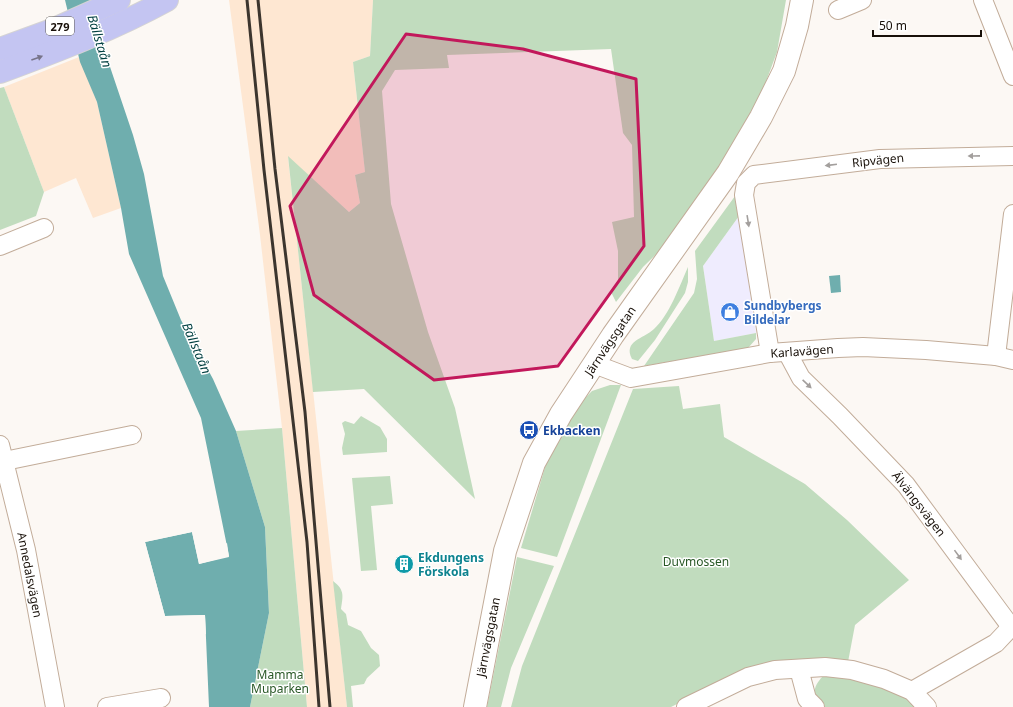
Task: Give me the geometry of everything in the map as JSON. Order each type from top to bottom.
[{"type":"main road","name":"279","points":[[0,48],[52,30],[119,0]]},
{"type":"main road","name":"279","points":[[0,72],[60,50],[108,29],[167,0]]},
{"type":"street","name":"Järnvägsgatan","points":[[475,707],[505,551],[534,463],[561,414],[594,364],[728,173],[761,117],[784,71],[797,26],[802,0]]},
{"type":"street","points":[[838,10],[862,0]]},
{"type":"street","points":[[983,0],[1013,76]]},
{"type":"street","name":"Ripvägen","points":[[746,183],[754,175],[880,159],[1013,156]]},
{"type":"street","name":"Älvängsvägen","points":[[746,183],[744,195],[763,311],[778,352],[801,378],[840,416],[906,485],[1012,626]]},
{"type":"street","points":[[1005,358],[1013,214]]},
{"type":"street","points":[[0,246],[44,228]]},
{"type":"street","name":"Karlavägen","points":[[594,364],[631,378],[778,352],[863,347],[926,350],[1005,358]]},
{"type":"street","points":[[1,456],[132,435]]},
{"type":"street","name":"Annedalsvägen","points":[[1,456],[26,550],[55,707]]},
{"type":"street","points":[[912,691],[996,643],[1012,626]]},
{"type":"street","points":[[686,707],[748,677],[775,670],[825,667],[852,670],[884,679],[912,691],[927,707]]},
{"type":"street","points":[[799,669],[807,699],[815,707]]},
{"type":"street","points":[[107,707],[161,698]]},
{"type":"highlighted area","points":[[406,34],[523,49],[636,79],[644,246],[558,366],[434,380],[314,295],[290,206]]},
{"type":"shaded area","points":[[229,0],[373,0],[370,56],[353,62],[365,172],[355,175],[360,203],[349,212],[288,157],[347,707],[307,707],[282,428],[260,235]]},
{"type":"shaded area","points":[[79,57],[97,102],[121,208],[93,218],[76,178],[44,192],[4,87]]},
{"type":"shaded area","points":[[739,216],[756,333],[714,341],[703,266]]},
{"type":"green space","points":[[373,0],[786,0],[777,52],[755,111],[678,233],[643,267],[616,302],[611,292],[618,281],[618,251],[612,222],[634,217],[632,145],[623,133],[611,49],[447,55],[449,68],[395,70],[382,91],[391,204],[428,332],[455,408],[475,499],[364,389],[313,392],[288,156],[349,212],[360,203],[355,175],[365,172],[353,62],[370,56]]},
{"type":"green space","points":[[4,87],[44,192],[36,216],[0,230],[0,88]]},
{"type":"green space","points":[[738,192],[739,216],[703,266],[714,341],[756,333],[756,339],[748,348],[644,366],[694,293],[697,279],[695,251]]},
{"type":"green space","points":[[688,267],[688,282],[685,293],[655,340],[638,361],[632,359],[630,348],[632,344],[654,329],[665,316],[674,300]]},
{"type":"green space","points":[[610,385],[621,385],[557,557],[521,548],[546,464],[561,436],[582,401],[592,391]]},
{"type":"green space","name":"Duvmossen","points":[[679,386],[683,409],[720,404],[724,437],[805,484],[847,520],[909,580],[855,625],[848,662],[735,675],[671,707],[511,707],[522,666],[633,389]]},
{"type":"green space","points":[[361,416],[380,427],[387,439],[387,452],[343,455],[342,448],[345,434],[342,423],[345,421],[354,424]]},
{"type":"green space","name":"Mamma Muparken","points":[[282,428],[307,707],[250,707],[269,613],[265,527],[236,431]]},
{"type":"green space","points":[[390,476],[393,504],[371,506],[377,570],[361,571],[352,478]]},
{"type":"green space","points":[[517,557],[554,566],[511,668],[501,707],[487,707]]},
{"type":"green space","points":[[333,581],[340,587],[343,597],[341,609],[346,614],[348,625],[361,631],[371,648],[379,655],[380,666],[367,678],[364,684],[351,686],[353,707],[347,707]]},
{"type":"green space","points":[[825,674],[839,675],[899,691],[916,707],[823,707],[816,698],[815,690]]},
{"type":"water","name":"Bällstaån","points":[[65,0],[92,0],[105,52],[133,135],[144,174],[163,276],[181,320],[213,379],[236,431],[265,527],[269,613],[250,707],[209,707],[205,615],[165,616],[145,542],[192,532],[199,564],[229,556],[201,418],[129,254],[121,208],[97,102],[80,62]]},
{"type":"water","points":[[840,275],[841,292],[831,293],[829,276]]},
{"type":"pier","points":[[193,530],[200,561],[227,555],[225,544],[227,543],[229,557],[199,564],[192,532],[145,542],[165,616],[205,615],[206,634],[204,635],[203,617],[163,617],[143,542],[144,540]]},
{"type":"railway","points":[[247,0],[264,170],[307,542],[319,707]]},
{"type":"railway","points":[[258,0],[275,169],[305,412],[330,707]]},
{"type":"place","name":"Sundbybergs Bildelar","points":[[730,312]]},
{"type":"place","name":"Ekbacken","points":[[529,430]]},
{"type":"place","name":"Ekdungens Förskola","points":[[404,564]]}]
